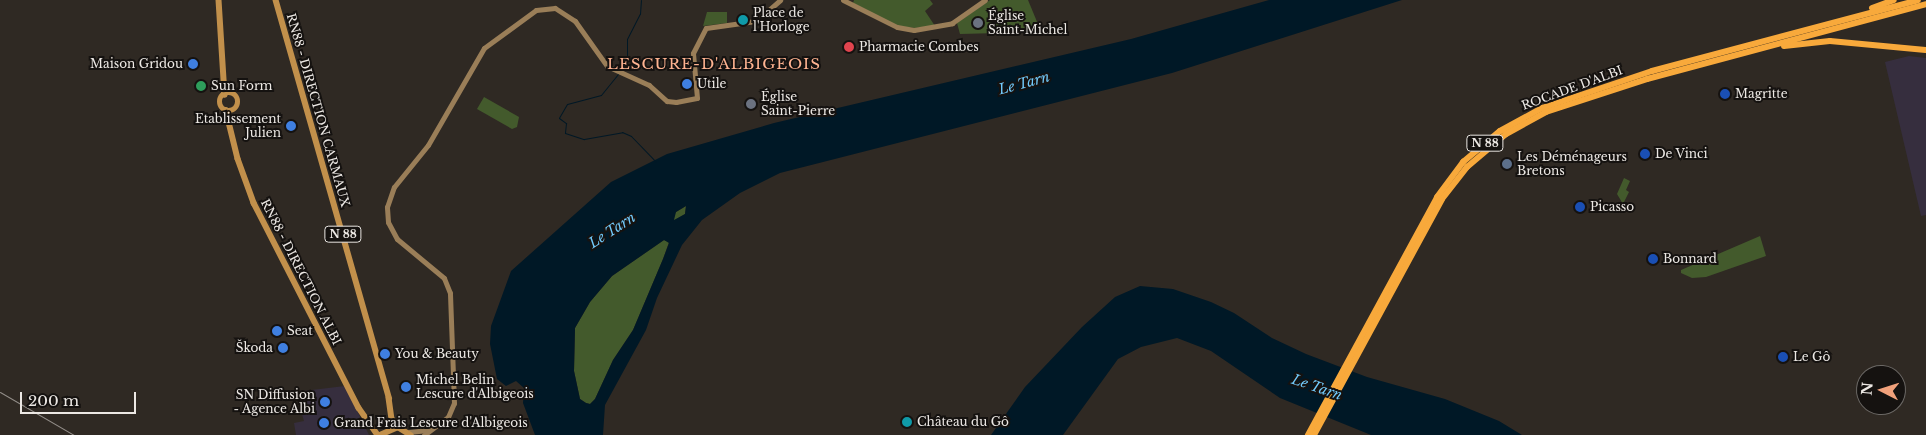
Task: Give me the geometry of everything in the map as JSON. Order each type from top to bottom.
[{"type":"highway","points":[[1851,18],[1894,0]]},
{"type":"highway","name":"ROCADE D'ALBI","points":[[1314,435],[1358,348],[1450,178],[1486,142],[1513,122],[1542,108],[1652,71],[1918,0]]},
{"type":"highway","name":"ROCADE D'ALBI","points":[[1308,435],[1442,199],[1467,167],[1492,144],[1520,125],[1558,108],[1671,72],[1926,4]]},
{"type":"highway","points":[[1763,48],[1820,41],[1926,50]]},
{"type":"main road","points":[[219,0],[224,95],[221,104],[226,110],[234,110],[238,102],[234,95],[224,95]]},
{"type":"main road","name":"RN88 - DIRECTION CARMAUX","points":[[276,0],[390,398],[392,419],[398,427]]},
{"type":"main road","name":"RN88 - DIRECTION ALBI","points":[[226,110],[238,159],[254,203],[359,408],[379,435]]},
{"type":"main road","points":[[379,435],[398,427],[410,434]]},
{"type":"street","points":[[424,435],[448,417],[455,393],[450,293],[444,278],[406,249],[392,231],[386,214],[394,187],[428,145],[484,48],[536,10],[555,8],[567,13],[615,72],[649,85],[670,102],[698,98],[692,53],[706,28],[762,17],[780,0]]},
{"type":"street","points":[[843,0],[897,28],[914,30],[952,23],[985,0]]},
{"type":"street","points":[[410,434],[431,429]]},
{"type":"shaded area","points":[[1909,56],[1926,58],[1926,215],[1921,216],[1885,62]]},
{"type":"shaded area","name":"SN Diffusion - Agence Albi","points":[[345,386],[369,435],[296,435],[294,423],[304,421],[295,392]]},
{"type":"green space","points":[[854,0],[930,0],[933,4],[925,11],[935,26],[915,28],[897,26],[853,3]]},
{"type":"green space","points":[[990,0],[1028,0],[1040,29],[1038,32],[960,34],[957,23]]},
{"type":"green space","points":[[707,12],[727,12],[727,23],[703,26]]},
{"type":"green space","points":[[484,97],[519,117],[517,127],[512,129],[477,109]]},
{"type":"green space","points":[[1624,178],[1630,181],[1626,190],[1629,192],[1623,204],[1617,194]]},
{"type":"green space","points":[[686,206],[685,214],[674,221],[672,217],[676,212]]},
{"type":"green space","points":[[1760,236],[1766,256],[1706,277],[1692,278],[1681,273],[1681,270]]},
{"type":"green space","points":[[664,240],[669,242],[633,330],[613,360],[595,399],[590,404],[586,403],[580,399],[574,371],[575,328],[590,302],[612,276]]},
{"type":"water","name":"Le Tarn","points":[[1269,0],[1402,0],[1172,73],[780,173],[740,193],[702,220],[682,245],[657,298],[646,330],[605,405],[603,435],[535,435],[523,403],[524,388],[516,381],[506,386],[497,379],[490,344],[491,326],[511,271],[611,182],[667,154],[774,123],[1131,39]],"holes":[[[686,206],[685,214],[674,220],[676,212]],[[664,240],[669,243],[633,330],[613,360],[595,399],[590,404],[586,403],[580,399],[574,371],[575,328],[590,302],[612,276]]]},
{"type":"water","name":"Le Tarn","points":[[1140,286],[1173,289],[1211,302],[1234,313],[1272,338],[1306,354],[1367,377],[1445,399],[1499,421],[1522,435],[1371,435],[1280,398],[1211,351],[1177,338],[1141,347],[1118,359],[1063,435],[991,435],[1025,387],[1082,327],[1115,297]]},
{"type":"waterway","points":[[621,71],[627,62],[627,39],[640,14],[641,0]]},
{"type":"waterway","points":[[618,74],[601,95],[567,104],[559,118],[566,123],[565,133],[584,139],[622,132],[631,136],[655,161]]},
{"type":"railway","points":[[0,392],[74,435]]},
{"type":"place","name":"Place de l'Horloge","points":[[743,20]]},
{"type":"place","name":"Église Saint-Michel","points":[[978,23]]},
{"type":"place","name":"Pharmacie Combes","points":[[849,47]]},
{"type":"place","name":"Maison Gridou","points":[[193,64]]},
{"type":"place","name":"Utile","points":[[687,84]]},
{"type":"place","name":"Sun Form","points":[[201,86]]},
{"type":"place","name":"Magritte","points":[[1725,94]]},
{"type":"place","name":"Église Saint-Pierre","points":[[751,104]]},
{"type":"place","name":"Etablissement Julien","points":[[291,126]]},
{"type":"place","name":"De Vinci","points":[[1645,154]]},
{"type":"place","name":"Les Déménageurs Bretons","points":[[1507,164]]},
{"type":"place","name":"Picasso","points":[[1580,207]]},
{"type":"place","name":"Bonnard","points":[[1653,259]]},
{"type":"place","name":"Seat","points":[[277,331]]},
{"type":"place","name":"Škoda","points":[[283,348]]},
{"type":"place","name":"You & Beauty","points":[[385,354]]},
{"type":"place","name":"Le Gô","points":[[1783,357]]},
{"type":"place","name":"Michel Belin Lescure d'Albigeois","points":[[406,387]]},
{"type":"place","name":"SN Diffusion - Agence Albi","points":[[325,402]]},
{"type":"place","name":"Château du Gô","points":[[907,422]]},
{"type":"place","name":"Grand Frais Lescure d'Albigeois","points":[[324,423]]},
{"type":"district","name":"LESCURE-D'ALBIGEOIS","points":[[714,64]]}]
